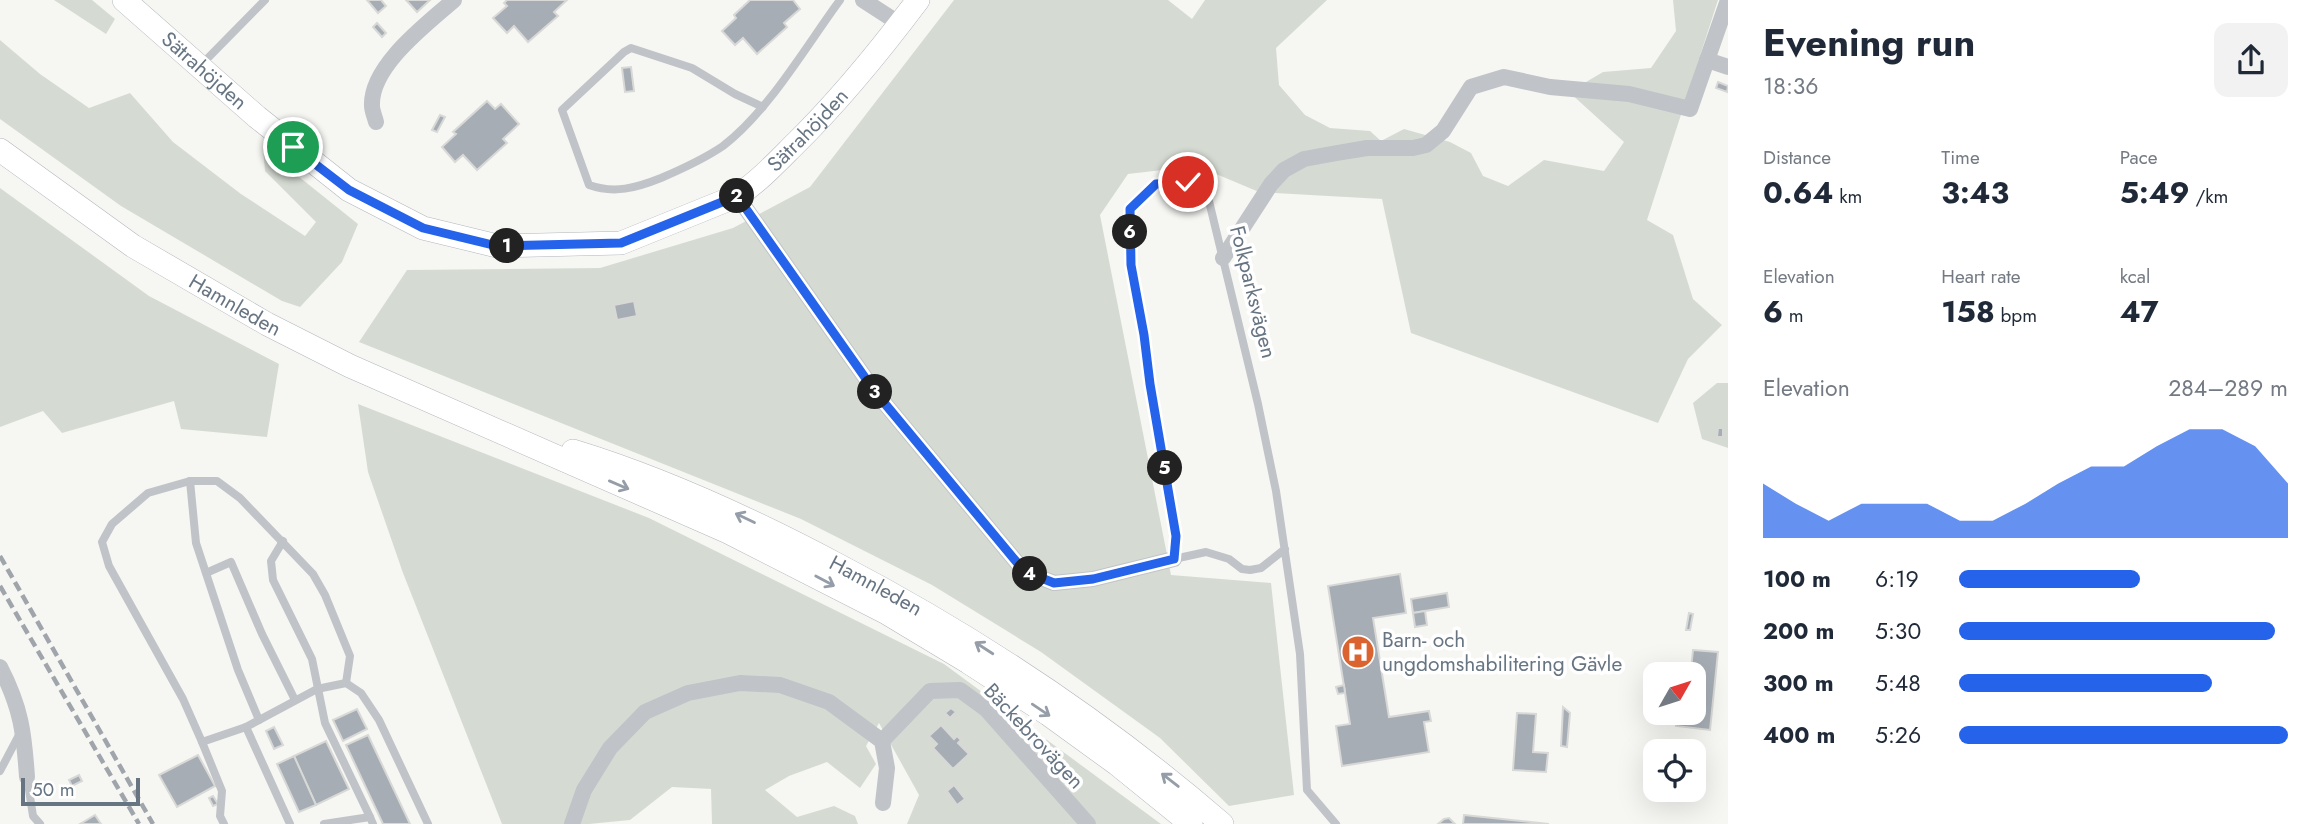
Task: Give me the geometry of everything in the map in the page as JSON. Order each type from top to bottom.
[{"type":"main road","name":"Sätrahöjden","points":[[124,0],[257,117],[349,190],[423,228],[497,246],[621,243],[737,196],[752,186],[817,122],[881,51],[918,0]]},
{"type":"main road","name":"Hamnleden","points":[[0,150],[133,246],[267,324],[350,366],[728,532],[885,612],[1048,714],[1117,764],[1191,824]]},
{"type":"main road","name":"Hamnleden","points":[[490,426],[662,480],[736,513],[893,594],[1056,695],[1153,767],[1222,824]]},
{"type":"street","points":[[376,122],[372,106],[374,90],[386,68],[406,43],[454,0]]},
{"type":"street","points":[[863,0],[900,24]]},
{"type":"street","points":[[1223,258],[1271,184],[1284,170],[1304,159],[1337,153],[1367,148],[1413,148],[1426,145],[1443,131],[1471,87],[1504,77],[1550,87],[1629,94],[1689,109],[1728,1]]},
{"type":"street","points":[[1707,60],[1728,67]]},
{"type":"street","points":[[737,196],[876,393],[1024,571],[1054,583],[1093,579],[1174,559]]},
{"type":"street","points":[[2,675],[12,690],[23,727],[27,777]]},
{"type":"street","points":[[572,824],[584,790],[610,748],[645,712],[688,693],[740,683],[780,685],[829,702],[881,741],[887,768],[883,803]]},
{"type":"street","name":"Bäckebrovägen","points":[[881,741],[930,691],[960,690],[986,709],[1088,824]]},
{"type":"lane","points":[[200,65],[265,0]]},
{"type":"lane","points":[[763,107],[692,68],[631,48],[562,110],[589,185],[607,191],[644,185],[723,145],[763,107],[840,0]]},
{"type":"lane","name":"Folkparksvägen","points":[[1174,559],[1176,536],[1131,265],[1130,209],[1156,184],[1188,182],[1208,197],[1258,404],[1285,549],[1300,654],[1307,790],[1336,824]]},
{"type":"lane","points":[[190,481],[196,543],[238,670],[259,720]]},
{"type":"lane","points":[[224,824],[220,816],[222,791],[183,699],[109,566],[102,542],[112,524],[148,493],[190,481],[217,481],[240,498],[313,574],[350,656],[346,683]]},
{"type":"lane","points":[[283,541],[271,561],[273,580],[312,659],[325,723],[372,821],[324,824]]},
{"type":"lane","points":[[1174,559],[1206,551],[1229,559],[1242,569],[1251,570],[1261,568],[1285,549]]},
{"type":"lane","points":[[206,573],[231,562],[262,634],[295,700]]},
{"type":"lane","points":[[202,742],[246,727],[317,689],[346,683],[361,693],[379,720],[428,824]]},
{"type":"lane","points":[[0,771],[23,727]]},
{"type":"lane","points":[[246,727],[290,824]]},
{"type":"lane","points":[[27,777],[33,816],[40,824]]},
{"type":"shaded area","points":[[54,0],[92,0],[115,19],[106,34]]},
{"type":"shaded area","points":[[954,0],[1168,0],[1192,19],[1205,0],[1327,0],[1276,48],[1279,85],[1305,115],[1330,128],[1370,131],[1381,141],[1404,129],[1450,142],[1471,153],[1483,176],[1508,186],[1544,160],[1604,171],[1624,142],[1569,92],[1603,72],[1651,68],[1676,31],[1673,0],[1718,0],[1647,220],[1673,235],[1693,299],[1722,325],[1688,359],[1658,423],[1411,333],[1382,199],[1259,192],[1197,166],[1128,174],[1100,215],[1171,575],[1271,583],[1294,795],[1229,806],[1160,738],[1041,652],[932,585],[801,519],[359,342],[407,270],[600,268],[733,228],[810,187]]},
{"type":"shaded area","points":[[0,40],[40,74],[89,108],[130,93],[173,142],[241,194],[305,236],[316,222],[265,171],[263,148],[358,224],[342,262],[300,307],[282,301],[121,206],[0,119]]},
{"type":"shaded area","points":[[0,188],[149,296],[279,364],[267,437],[181,429],[174,401],[62,433],[43,411],[0,427]]},
{"type":"shaded area","points":[[1717,383],[1728,383],[1728,448],[1702,439],[1693,403]]},
{"type":"shaded area","points":[[358,404],[649,518],[944,664],[1161,824],[907,824],[919,795],[879,723],[866,746],[876,764],[860,788],[827,762],[789,776],[765,790],[797,817],[834,806],[855,816],[858,824],[712,824],[711,789],[672,787],[630,820],[589,824],[502,824],[403,573],[368,472]]},
{"type":"building","points":[[367,0],[381,0],[386,6],[378,13]]},
{"type":"building","points":[[406,0],[430,0],[417,12]]},
{"type":"building","points":[[507,0],[567,0],[554,12],[558,16],[528,42],[514,26],[507,33],[493,18],[507,6],[504,3]]},
{"type":"building","points":[[750,0],[793,0],[800,9],[784,23],[787,27],[757,54],[743,38],[735,45],[722,31]]},
{"type":"building","points":[[377,23],[386,33],[382,37],[373,27]]},
{"type":"building","points":[[631,67],[634,91],[625,92],[622,68]]},
{"type":"building","points":[[1718,82],[1728,86],[1727,92],[1716,88]]},
{"type":"building","points":[[487,101],[495,109],[501,104],[519,124],[503,139],[507,143],[477,170],[463,155],[455,162],[442,147],[456,134],[453,132]]},
{"type":"building","points":[[440,115],[445,117],[437,132],[432,130]]},
{"type":"building","points":[[634,301],[637,316],[617,320],[614,305]]},
{"type":"building","points":[[1718,428],[1723,428],[1723,437],[1717,437]]},
{"type":"building","name":"Barn- och ungdomshabilitering Gävle","points":[[1400,574],[1406,613],[1373,618],[1389,717],[1429,711],[1431,721],[1424,722],[1429,752],[1342,766],[1336,726],[1350,724],[1328,586]]},
{"type":"building","points":[[1447,593],[1449,607],[1413,613],[1411,599]]},
{"type":"building","points":[[1425,611],[1427,625],[1415,627],[1413,613]]},
{"type":"building","points":[[1689,613],[1693,614],[1690,630],[1686,630]]},
{"type":"building","points":[[1693,650],[1718,652],[1710,730],[1676,726],[1706,725],[1706,662],[1692,662]]},
{"type":"building","points":[[1344,685],[1345,693],[1338,694],[1336,687]]},
{"type":"building","points":[[1563,707],[1570,713],[1567,747],[1561,746]]},
{"type":"building","points":[[951,708],[956,712],[950,718],[945,713]]},
{"type":"building","points":[[357,709],[367,729],[343,741],[333,720]]},
{"type":"building","points":[[1517,713],[1536,714],[1533,752],[1548,753],[1546,772],[1513,770]]},
{"type":"building","points":[[941,725],[954,739],[957,736],[961,740],[958,743],[969,754],[953,769],[933,748],[937,744],[929,736]]},
{"type":"building","points":[[274,727],[283,745],[274,749],[266,731]]},
{"type":"building","points":[[368,735],[410,824],[383,824],[346,745]]},
{"type":"building","points":[[326,741],[349,789],[316,805],[294,756]]},
{"type":"building","points":[[198,755],[215,786],[177,807],[159,775]]},
{"type":"building","points":[[294,756],[316,805],[299,812],[277,764]]},
{"type":"building","points":[[79,775],[82,781],[72,786],[69,780]]},
{"type":"building","points":[[954,785],[965,799],[957,805],[947,791]]},
{"type":"building","points":[[213,796],[218,804],[213,806],[209,798]]},
{"type":"building","points":[[95,815],[101,824],[80,824]]},
{"type":"building","points":[[1464,815],[1549,824],[1463,824]]},
{"type":"building","points":[[1449,818],[1455,824],[1438,824],[1444,819]]},
{"type":"railway","points":[[0,556],[153,824]]},
{"type":"railway","points":[[0,586],[139,824]]},
{"type":"place","name":"Barn- och ungdomshabilitering Gävle","points":[[1358,652]]},
{"type":"route","points":[[293,147],[349,190],[423,228],[497,246],[621,243],[737,196],[876,393],[1024,571],[1054,583],[1093,579],[1174,559],[1176,536],[1131,265],[1130,209],[1156,184],[1188,182]]}]
